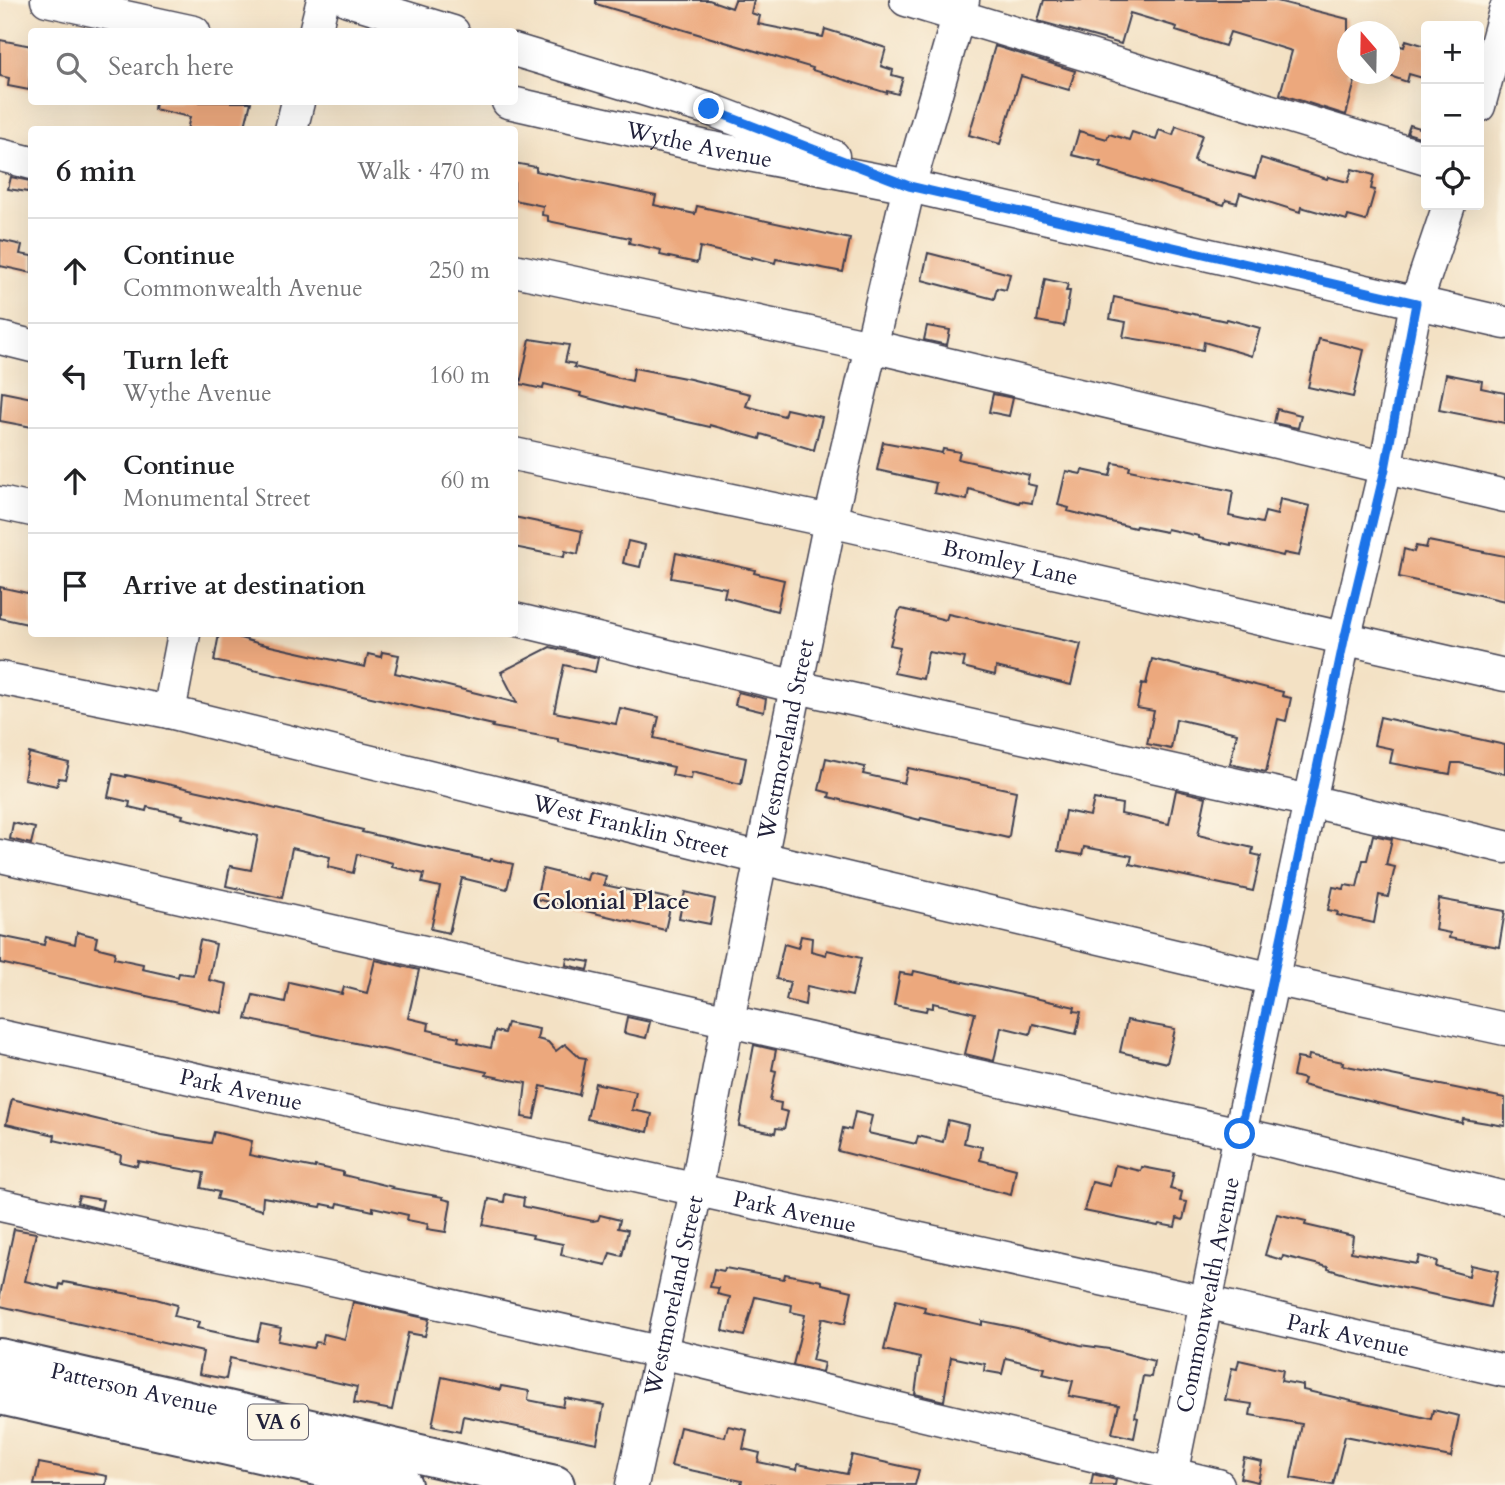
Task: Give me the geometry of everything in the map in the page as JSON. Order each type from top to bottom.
[{"type":"main road","name":"Patterson Avenue","points":[[0,1358],[555,1485]]},
{"type":"main road","name":"Patterson Avenue","points":[[0,1395],[402,1485]]},
{"type":"street","points":[[47,0],[176,28]]},
{"type":"street","points":[[316,28],[323,0]]},
{"type":"street","points":[[348,0],[440,28]]},
{"type":"street","points":[[906,0],[960,8],[1421,156]]},
{"type":"street","name":"Westmoreland Street","points":[[632,1485],[696,1191],[728,1020],[830,521],[909,186],[960,8]]},
{"type":"street","points":[[1484,88],[1505,11]]},
{"type":"street","points":[[518,51],[709,109],[909,186]]},
{"type":"street","name":"Wythe Avenue","points":[[518,104],[707,147],[909,186],[1505,323]]},
{"type":"street","points":[[293,126],[297,105]]},
{"type":"street","points":[[0,155],[28,162]]},
{"type":"street","name":"Commonwealth Avenue","points":[[1170,1480],[1344,640],[1385,469],[1416,303],[1448,210]]},
{"type":"street","points":[[518,271],[871,346],[1505,496]]},
{"type":"street","points":[[0,338],[28,345]]},
{"type":"street","name":"Bromley Lane","points":[[518,455],[830,521],[1505,675]]},
{"type":"street","points":[[0,503],[28,509]]},
{"type":"street","points":[[518,620],[797,687],[1505,847]]},
{"type":"street","points":[[169,712],[183,637]]},
{"type":"street","name":"West Franklin Street","points":[[0,678],[169,712],[761,858],[1273,979],[1505,1029]]},
{"type":"street","points":[[0,856],[1240,1134],[1505,1198]]},
{"type":"street","name":"Park Avenue","points":[[0,1036],[1205,1302],[1505,1371]]},
{"type":"street","points":[[0,1205],[661,1352],[1170,1480],[1218,1485]]},
{"type":"building","points":[[596,0],[709,0],[732,8],[735,0],[754,0],[751,13],[760,16],[758,24],[823,37],[825,29],[886,48],[881,66],[893,70],[892,75],[903,78],[898,94],[887,93],[812,70],[813,68],[596,4]]},
{"type":"building","points":[[1044,0],[1273,0],[1348,19],[1337,21],[1337,84],[1354,84],[1346,115],[1280,94],[1292,51],[1230,32],[1225,46],[1176,31],[1177,27],[1130,13],[1121,44],[1038,21]]},
{"type":"building","points":[[0,40],[28,45],[28,90],[8,86],[9,78],[0,76]]},
{"type":"building","points":[[1406,40],[1421,44],[1421,78],[1409,74],[1407,82],[1400,80],[1400,46],[1404,47]]},
{"type":"building","points":[[995,46],[1075,71],[1069,90],[1021,76],[1000,144],[969,135]]},
{"type":"building","points":[[155,105],[250,105],[245,126],[188,126],[190,117],[154,109]]},
{"type":"building","points":[[1410,125],[1421,128],[1421,137],[1407,133]]},
{"type":"building","points":[[1176,126],[1202,135],[1195,162],[1255,178],[1261,158],[1327,179],[1328,177],[1348,182],[1352,169],[1374,175],[1371,189],[1375,190],[1366,221],[1348,216],[1347,220],[1301,207],[1300,212],[1240,193],[1237,203],[1226,200],[1224,205],[1099,167],[1101,162],[1072,155],[1079,131],[1107,139],[1109,134],[1129,140],[1132,132],[1156,140],[1159,130],[1173,135]]},
{"type":"building","points":[[518,164],[536,167],[536,171],[656,196],[654,205],[695,214],[697,206],[850,239],[843,272],[776,259],[775,263],[752,259],[700,247],[697,263],[660,255],[661,250],[629,243],[630,238],[548,221],[548,216],[542,215],[543,206],[518,201]]},
{"type":"building","points":[[11,177],[28,181],[28,192],[8,189]]},
{"type":"building","points":[[0,240],[22,245],[20,254],[28,255],[28,272],[0,266]]},
{"type":"building","points":[[928,253],[1010,274],[1006,290],[997,288],[994,299],[922,280]]},
{"type":"building","points":[[1045,279],[1068,284],[1066,291],[1070,291],[1064,326],[1037,321]]},
{"type":"building","points":[[1114,297],[1260,328],[1252,356],[1204,342],[1203,350],[1123,337],[1126,322],[1110,319]]},
{"type":"building","points":[[927,326],[950,330],[947,345],[924,340]]},
{"type":"building","points":[[530,339],[569,345],[565,362],[575,364],[574,367],[632,381],[634,368],[690,379],[750,394],[746,406],[784,416],[786,409],[822,417],[814,450],[761,434],[760,439],[710,425],[630,409],[544,384],[543,389],[520,384]]},
{"type":"building","points":[[1319,339],[1364,350],[1353,397],[1308,387]]},
{"type":"building","points":[[1446,374],[1482,381],[1481,388],[1505,393],[1505,423],[1439,410]]},
{"type":"building","points":[[2,392],[28,397],[28,426],[0,421]]},
{"type":"building","points":[[993,394],[1013,398],[1009,416],[989,412]]},
{"type":"building","points":[[1277,409],[1301,415],[1298,428],[1274,423]]},
{"type":"building","points":[[883,442],[942,453],[943,449],[960,452],[958,459],[1029,475],[1027,484],[1036,486],[1032,503],[1019,503],[969,489],[967,500],[934,493],[936,483],[877,470]]},
{"type":"building","points":[[1113,463],[1130,466],[1129,470],[1233,491],[1229,516],[1262,523],[1265,512],[1277,515],[1280,499],[1310,506],[1299,556],[1284,553],[1283,556],[1167,529],[1166,532],[1136,526],[1135,528],[1068,511],[1069,508],[1058,505],[1066,471],[1081,474],[1082,470],[1110,476]]},
{"type":"building","points":[[518,518],[582,531],[578,554],[565,551],[564,557],[518,548]]},
{"type":"building","points":[[628,541],[645,545],[640,567],[623,563]]},
{"type":"building","points":[[1428,541],[1505,556],[1505,601],[1399,577],[1404,549],[1414,552],[1416,546],[1426,548]]},
{"type":"building","points":[[676,553],[755,570],[754,573],[784,580],[777,611],[724,597],[726,588],[671,578]]},
{"type":"building","points":[[0,587],[28,593],[28,624],[0,618]]},
{"type":"building","points":[[902,609],[946,620],[948,614],[1081,644],[1071,685],[996,667],[995,675],[963,667],[965,658],[928,652],[923,679],[894,673],[900,647],[890,645],[899,611]]},
{"type":"building","points":[[218,637],[240,637],[365,667],[368,654],[381,657],[382,652],[399,655],[395,673],[517,703],[501,672],[550,647],[598,658],[595,672],[564,665],[554,712],[616,724],[620,708],[659,717],[654,738],[746,758],[741,784],[692,772],[691,779],[672,775],[674,767],[214,661]]},
{"type":"building","points":[[1152,659],[1283,692],[1282,696],[1291,698],[1286,721],[1278,719],[1266,772],[1230,764],[1237,733],[1176,719],[1171,749],[1147,744],[1154,711],[1137,708],[1142,683],[1146,684]]},
{"type":"building","points":[[738,692],[766,699],[764,712],[735,705]]},
{"type":"building","points":[[1380,717],[1505,745],[1505,774],[1460,763],[1452,763],[1450,774],[1390,763],[1393,749],[1374,745]]},
{"type":"building","points":[[29,753],[69,763],[65,779],[59,778],[57,786],[24,779]]},
{"type":"building","points":[[826,758],[865,767],[863,774],[904,783],[908,768],[1016,791],[1009,836],[1008,838],[921,818],[920,820],[829,797],[830,793],[819,790]]},
{"type":"building","points":[[113,774],[226,797],[363,830],[362,832],[513,864],[507,889],[462,878],[449,933],[431,929],[440,887],[422,883],[424,874],[392,867],[393,863],[357,854],[353,873],[328,867],[330,857],[292,848],[282,898],[226,886],[230,866],[251,870],[258,836],[182,818],[183,815],[147,807],[146,811],[129,807],[130,802],[108,797]]},
{"type":"building","points":[[1176,790],[1206,797],[1198,835],[1253,848],[1252,854],[1261,856],[1253,891],[1130,864],[1132,856],[1084,847],[1082,855],[1058,851],[1065,811],[1090,816],[1094,799],[1122,804],[1121,814],[1169,824]]},
{"type":"building","points":[[13,823],[35,828],[31,844],[10,839]]},
{"type":"building","points":[[1373,835],[1392,839],[1386,865],[1395,867],[1388,897],[1379,895],[1374,923],[1337,915],[1338,912],[1328,910],[1333,887],[1357,887],[1363,860],[1367,860]]},
{"type":"building","points":[[543,869],[587,880],[589,872],[606,876],[604,885],[672,899],[665,930],[536,899]]},
{"type":"building","points":[[685,892],[715,899],[710,924],[679,918]]},
{"type":"building","points":[[1439,899],[1505,911],[1499,947],[1449,938],[1450,933],[1435,930]]},
{"type":"building","points":[[77,932],[97,937],[95,947],[115,952],[114,958],[143,964],[142,969],[178,977],[179,973],[193,975],[200,940],[216,944],[209,980],[227,984],[222,1013],[0,963],[0,936],[44,945],[46,937],[75,944]]},
{"type":"building","points":[[801,936],[812,938],[811,951],[826,955],[827,950],[861,958],[852,996],[807,986],[805,1005],[786,1000],[790,982],[776,979],[784,944],[798,948]]},
{"type":"building","points":[[567,958],[590,962],[588,970],[566,965]]},
{"type":"building","points":[[375,960],[419,970],[408,1018],[429,1023],[428,1030],[459,1037],[458,1041],[491,1048],[495,1031],[504,1033],[507,1023],[539,1029],[537,1039],[548,1042],[556,1051],[565,1044],[579,1057],[586,1058],[579,1095],[541,1086],[534,1119],[522,1117],[526,1083],[246,1019],[253,995],[285,1002],[289,982],[342,994],[344,987],[367,993]]},
{"type":"building","points":[[914,971],[1075,1007],[1074,1011],[1081,1012],[1076,1034],[1033,1024],[1030,1034],[1001,1027],[994,1061],[965,1054],[975,1013],[933,1003],[933,1008],[927,1007],[926,1011],[894,1005],[900,973],[913,975]]},
{"type":"building","points":[[627,1017],[650,1022],[646,1038],[624,1033]]},
{"type":"building","points":[[1127,1020],[1175,1029],[1167,1063],[1120,1052]]},
{"type":"building","points":[[754,1045],[776,1050],[772,1070],[776,1071],[770,1101],[781,1103],[780,1110],[788,1112],[784,1129],[776,1128],[775,1133],[739,1126]]},
{"type":"building","points":[[1309,1055],[1343,1062],[1342,1065],[1505,1098],[1505,1126],[1463,1119],[1462,1123],[1452,1121],[1302,1085],[1304,1079],[1293,1076],[1297,1058],[1308,1060]]},
{"type":"building","points":[[595,1083],[636,1092],[632,1110],[652,1114],[648,1132],[587,1119]]},
{"type":"building","points":[[12,1099],[162,1135],[211,1143],[214,1132],[252,1141],[249,1155],[343,1172],[343,1175],[392,1188],[443,1197],[451,1201],[446,1232],[427,1229],[428,1224],[407,1220],[408,1215],[373,1207],[373,1211],[338,1203],[337,1207],[322,1204],[321,1207],[263,1197],[262,1210],[217,1199],[219,1192],[201,1188],[204,1173],[138,1161],[137,1166],[120,1162],[121,1155],[54,1140],[55,1135],[6,1124]]},
{"type":"building","points":[[855,1112],[872,1116],[868,1133],[916,1144],[918,1136],[943,1142],[948,1120],[968,1125],[964,1143],[982,1147],[980,1160],[1016,1169],[1011,1195],[838,1151],[843,1128],[851,1130]]},
{"type":"building","points":[[1115,1165],[1141,1171],[1142,1167],[1174,1173],[1170,1189],[1182,1192],[1180,1201],[1187,1202],[1183,1220],[1177,1218],[1175,1227],[1158,1226],[1084,1211],[1092,1182],[1110,1186]]},
{"type":"building","points":[[505,1194],[524,1198],[523,1206],[526,1207],[593,1221],[598,1220],[600,1215],[620,1220],[618,1228],[628,1230],[622,1256],[610,1253],[606,1265],[561,1255],[563,1244],[483,1225],[489,1199],[504,1202]]},
{"type":"building","points":[[79,1196],[103,1200],[101,1209],[77,1203]]},
{"type":"building","points":[[1277,1214],[1306,1221],[1305,1225],[1353,1236],[1351,1252],[1417,1264],[1419,1256],[1437,1261],[1436,1267],[1469,1276],[1471,1265],[1498,1271],[1490,1307],[1358,1278],[1328,1267],[1283,1256],[1282,1260],[1265,1255]]},
{"type":"building","points":[[14,1229],[36,1233],[25,1281],[59,1289],[64,1282],[156,1299],[177,1305],[174,1316],[199,1322],[197,1328],[257,1341],[261,1324],[281,1328],[278,1341],[313,1348],[316,1342],[322,1343],[324,1334],[345,1339],[353,1302],[429,1319],[425,1336],[408,1333],[392,1410],[354,1403],[357,1387],[230,1358],[226,1379],[199,1374],[203,1352],[0,1306]]},
{"type":"building","points":[[725,1268],[784,1279],[785,1274],[822,1281],[822,1284],[852,1291],[845,1324],[822,1318],[812,1360],[824,1363],[822,1372],[793,1365],[805,1315],[791,1312],[792,1305],[755,1297],[744,1336],[723,1331],[730,1297],[717,1294],[719,1288],[710,1287],[714,1269],[724,1271]]},
{"type":"building","points":[[896,1300],[925,1307],[924,1312],[982,1325],[982,1321],[1017,1328],[1154,1361],[1151,1377],[1143,1376],[1134,1438],[1112,1433],[1119,1405],[1069,1396],[1073,1381],[1043,1374],[1045,1368],[1006,1358],[1002,1374],[984,1371],[985,1364],[951,1357],[944,1401],[915,1394],[920,1358],[884,1350]]},
{"type":"building","points":[[1239,1360],[1283,1370],[1281,1381],[1303,1385],[1303,1390],[1431,1419],[1433,1410],[1459,1416],[1451,1457],[1345,1436],[1333,1485],[1291,1478],[1302,1424],[1250,1415],[1252,1404],[1225,1400],[1232,1368],[1237,1369]]},
{"type":"building","points":[[442,1377],[500,1390],[501,1386],[529,1391],[528,1400],[563,1407],[565,1398],[604,1405],[597,1443],[463,1416],[460,1432],[432,1426]]},
{"type":"building","points":[[728,1426],[747,1430],[743,1449],[760,1453],[758,1462],[797,1470],[798,1464],[847,1474],[852,1455],[919,1470],[915,1485],[741,1485],[742,1481],[671,1466],[680,1427],[725,1437]]},
{"type":"building","points":[[1244,1458],[1262,1462],[1258,1482],[1240,1478]]},
{"type":"building","points":[[39,1463],[107,1476],[106,1485],[34,1485]]},
{"type":"building","points":[[1093,1474],[1116,1480],[1115,1485],[1091,1485]]},
{"type":"district","name":"Colonial Place","points":[[611,901]]},
{"type":"route","points":[[709,109],[909,186],[1416,303],[1385,469],[1344,640],[1240,1134]]}]
